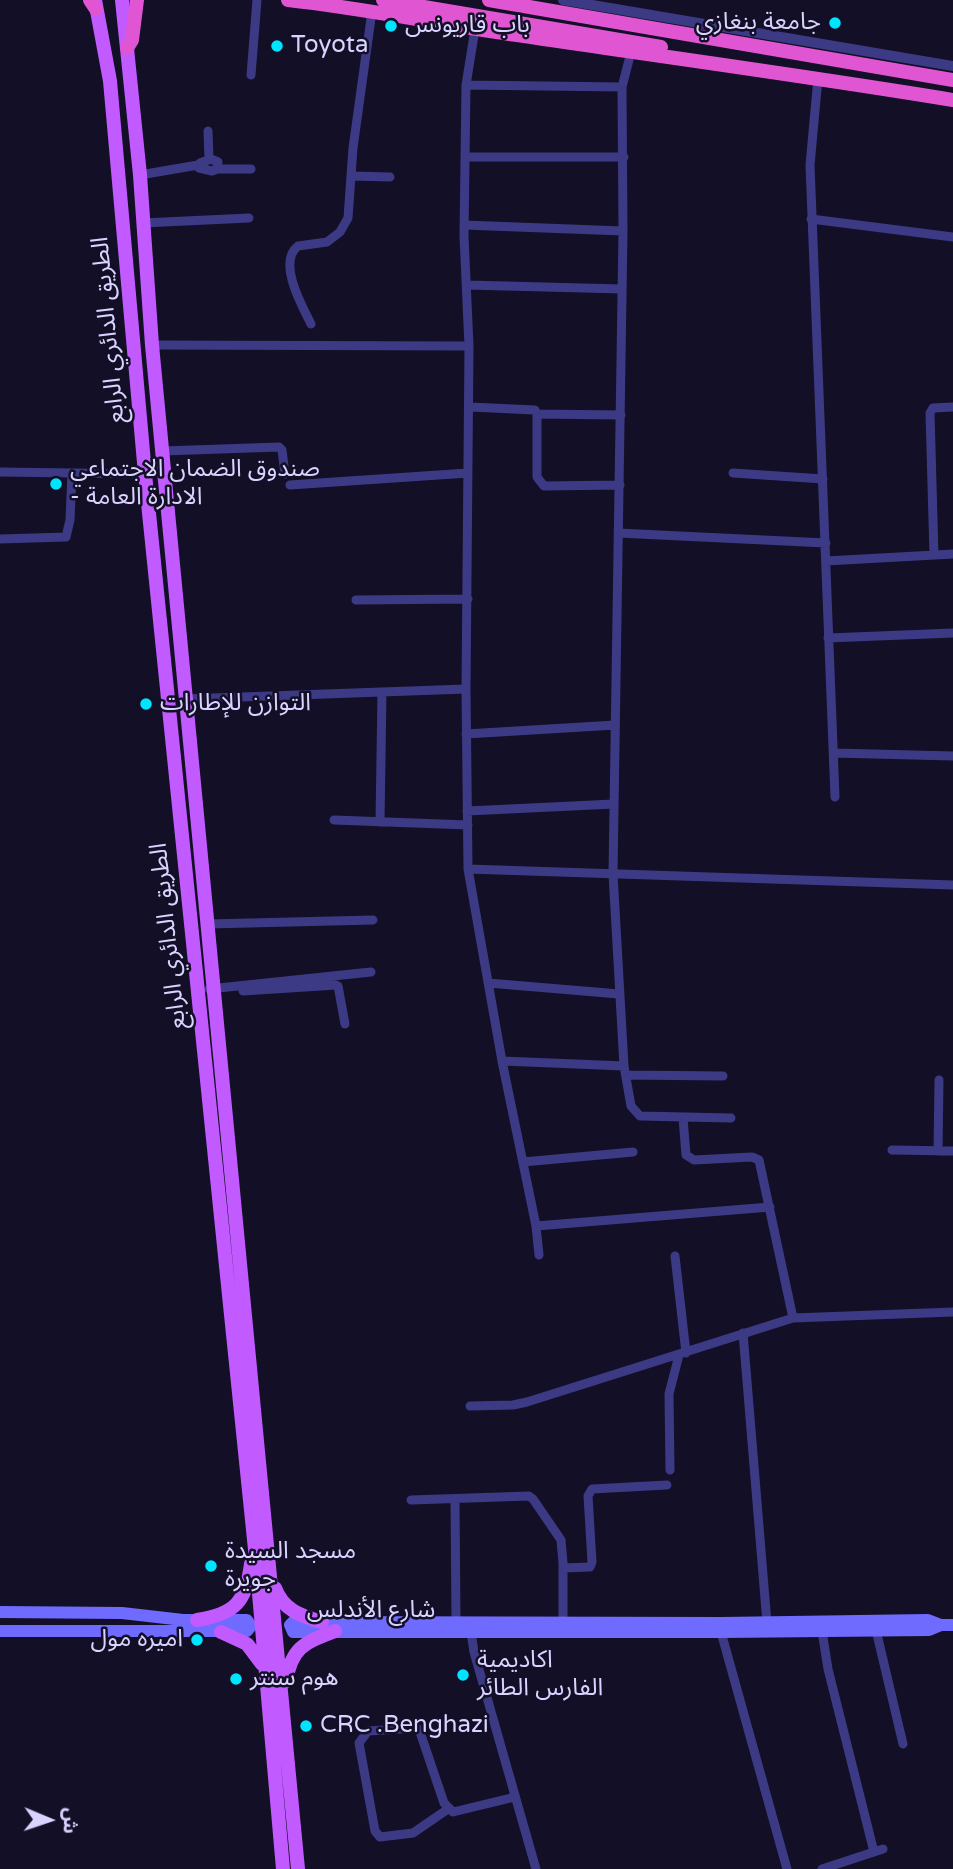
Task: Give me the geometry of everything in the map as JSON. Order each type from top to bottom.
[{"type":"highway","points":[[127,48],[133,34],[137,0]]},
{"type":"highway","points":[[288,0],[377,5],[690,52],[743,67]]},
{"type":"highway","points":[[489,0],[953,80]]},
{"type":"highway","points":[[377,5],[475,29],[953,100]]},
{"type":"main road","name":"الطريق الدائري الرابع","points":[[121,0],[140,175],[152,345],[185,699],[298,1869]]},
{"type":"main road","name":"الطريق الدائري الرابع","points":[[94,3],[110,77],[145,474],[254,1538],[283,1869]]},
{"type":"main road","points":[[110,77],[130,75]]},
{"type":"main road","points":[[173,751],[183,757],[191,752]]},
{"type":"main road","points":[[197,1620],[225,1613],[240,1601],[248,1584],[254,1538]]},
{"type":"main road","points":[[271,1578],[278,1596],[287,1607],[299,1615],[322,1622]]},
{"type":"main road","points":[[0,1612],[135,1613],[169,1619],[247,1620],[251,1626],[247,1632],[0,1631]]},
{"type":"main road","points":[[48,1612],[48,1631]]},
{"type":"main road","name":"شارع الأندلس","points":[[947,1625],[928,1620],[767,1623],[563,1621],[537,1626],[471,1632],[293,1632],[290,1629],[293,1622],[456,1622],[537,1626],[721,1632],[929,1630],[947,1625]]},
{"type":"main road","points":[[221,1632],[247,1644],[265,1669]]},
{"type":"main road","points":[[283,1696],[291,1660],[296,1651],[305,1643],[335,1632]]},
{"type":"street","points":[[251,75],[257,0]]},
{"type":"street","points":[[563,0],[953,66]]},
{"type":"street","points":[[311,324],[293,284],[293,251],[298,246],[327,242],[340,232],[348,218],[377,5]]},
{"type":"street","points":[[475,29],[466,85],[464,225],[470,407],[466,689],[468,869],[502,1062],[536,1226],[539,1255]]},
{"type":"street","points":[[631,52],[622,87],[624,157],[621,415],[612,874],[625,1070],[631,1106],[640,1116],[731,1118]]},
{"type":"street","points":[[818,78],[810,165],[811,219],[835,797]]},
{"type":"street","points":[[466,85],[622,87]]},
{"type":"street","points":[[208,131],[209,159]]},
{"type":"street","points":[[465,157],[624,157]]},
{"type":"street","points":[[140,175],[198,165],[209,159],[217,160],[217,169]]},
{"type":"street","points":[[198,165],[201,169],[251,169]]},
{"type":"street","points":[[352,176],[390,177]]},
{"type":"street","points":[[144,223],[249,218]]},
{"type":"street","points":[[811,219],[953,237]]},
{"type":"street","points":[[464,225],[623,231]]},
{"type":"street","points":[[467,285],[622,289]]},
{"type":"street","points":[[152,345],[469,346]]},
{"type":"street","points":[[470,407],[531,409],[537,414],[621,415]]},
{"type":"street","points":[[933,555],[930,413],[933,408],[953,407]]},
{"type":"street","points":[[537,414],[537,477],[540,483],[550,487],[620,485]]},
{"type":"street","points":[[163,451],[279,447],[282,450],[285,474]]},
{"type":"street","points":[[0,472],[145,474]]},
{"type":"street","points":[[0,538],[66,537],[72,473]]},
{"type":"street","points":[[290,485],[468,473]]},
{"type":"street","points":[[733,473],[823,479]]},
{"type":"street","points":[[618,533],[826,544]]},
{"type":"street","points":[[825,561],[953,554]]},
{"type":"street","points":[[356,600],[468,599]]},
{"type":"street","points":[[828,638],[953,634]]},
{"type":"street","points":[[185,699],[466,689]]},
{"type":"street","points":[[380,822],[382,692]]},
{"type":"street","points":[[466,734],[615,725]]},
{"type":"street","points":[[834,753],[953,756]]},
{"type":"street","points":[[467,811],[614,804]]},
{"type":"street","points":[[334,820],[468,825]]},
{"type":"street","points":[[468,869],[953,885]]},
{"type":"street","points":[[208,924],[373,920]]},
{"type":"street","points":[[214,993],[371,972]]},
{"type":"street","points":[[488,983],[619,994]]},
{"type":"street","points":[[198,990],[214,993],[336,985],[345,1024]]},
{"type":"street","points":[[502,1062],[723,1076]]},
{"type":"street","points":[[938,1151],[939,1080]]},
{"type":"street","points":[[683,1118],[689,1158],[752,1157],[759,1160],[793,1318]]},
{"type":"street","points":[[892,1150],[953,1151]]},
{"type":"street","points":[[523,1162],[633,1152]]},
{"type":"street","points":[[536,1226],[770,1207]]},
{"type":"street","points":[[670,1470],[669,1394],[682,1354],[675,1256]]},
{"type":"street","points":[[470,1406],[527,1402],[793,1318],[953,1312]]},
{"type":"street","points":[[743,1333],[767,1623]]},
{"type":"street","points":[[563,1568],[590,1567],[592,1562],[588,1496],[592,1489],[667,1485]]},
{"type":"street","points":[[411,1500],[529,1496],[534,1499],[561,1540],[563,1621]]},
{"type":"street","points":[[455,1499],[456,1622]]},
{"type":"street","points":[[876,1630],[903,1744]]},
{"type":"street","points":[[822,1631],[828,1670],[878,1850],[822,1869]]},
{"type":"street","points":[[471,1632],[474,1652],[536,1869]]},
{"type":"street","points":[[721,1632],[787,1869]]},
{"type":"street","points":[[448,1809],[413,1833],[380,1837],[375,1831],[359,1743],[362,1737],[368,1731],[417,1728],[448,1809],[453,1812],[515,1797]]},
{"type":"place","name":"جامعة بنغازي","points":[[835,23]]},
{"type":"place","name":"باب قاريونس","points":[[391,26]]},
{"type":"place","name":"Toyota","points":[[277,46]]},
{"type":"place","name":"صندوق الضمان الاجتماعي - الادارة العامة","points":[[56,484]]},
{"type":"place","name":"التوازن للإطارات","points":[[146,704]]},
{"type":"place","name":"مسجد السيدة جويرة","points":[[211,1566]]},
{"type":"place","name":"اميره مول","points":[[197,1640]]},
{"type":"place","name":"اكاديمية الفارس الطائر","points":[[463,1675]]},
{"type":"place","name":"هوم سنتر","points":[[236,1679]]},
{"type":"place","name":"CRC .Benghazi","points":[[306,1726]]}]
